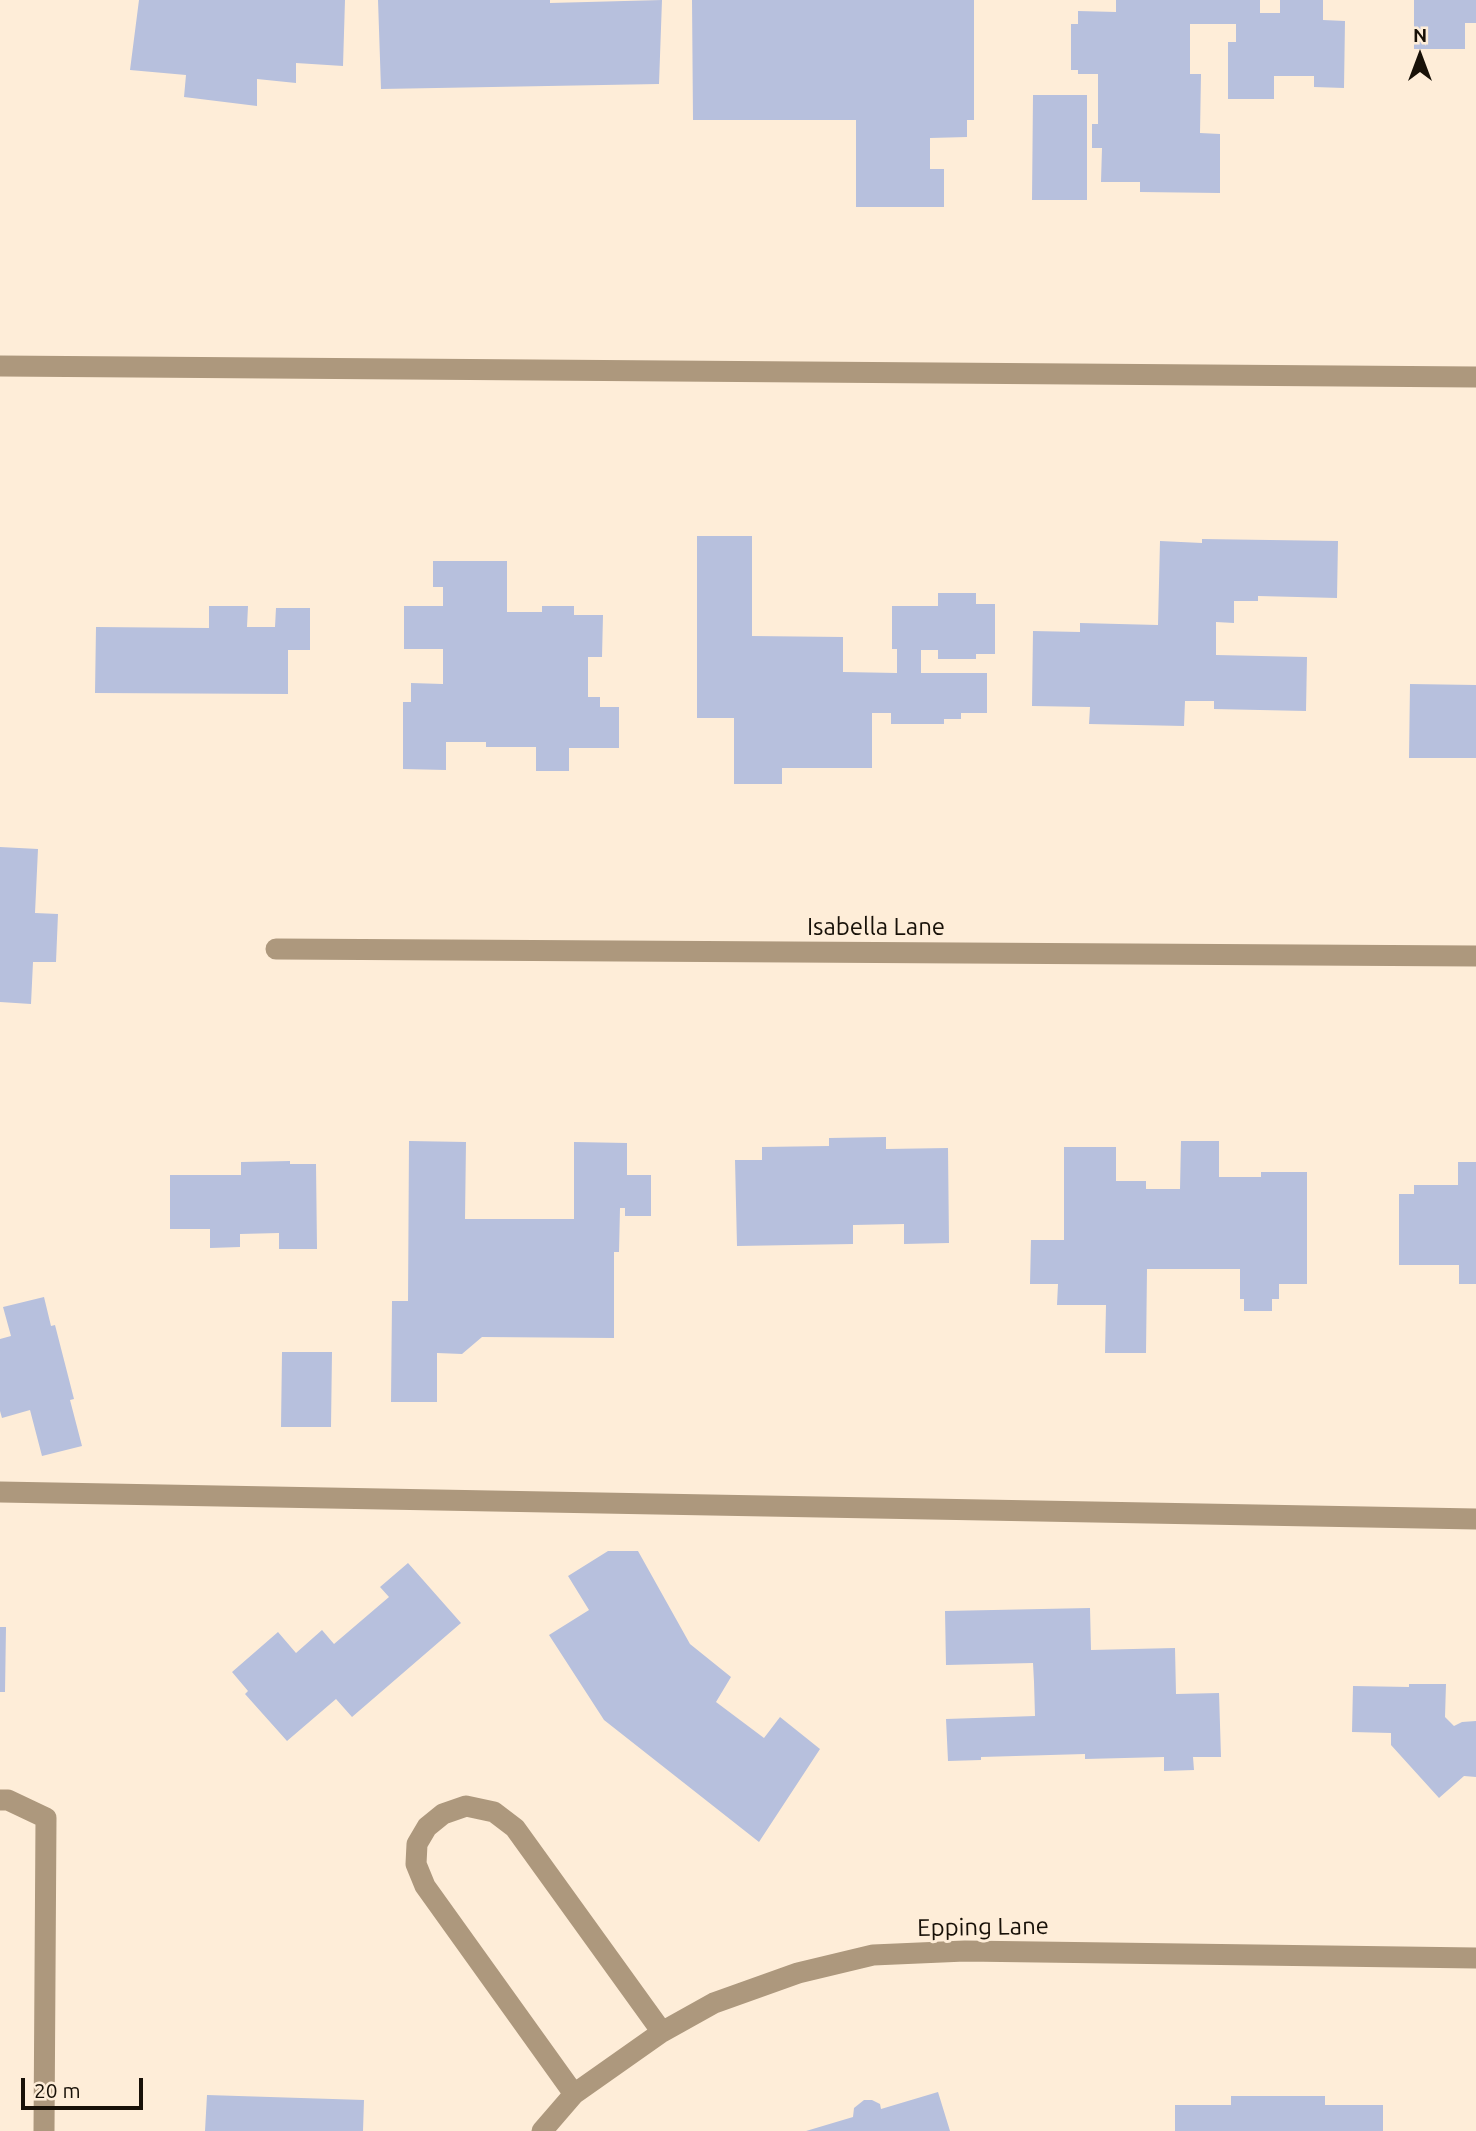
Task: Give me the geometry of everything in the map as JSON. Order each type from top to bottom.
[{"type":"street","points":[[0,366],[1476,377]]},
{"type":"street","name":"Isabella Lane","points":[[276,949],[1476,956]]},
{"type":"street","points":[[0,1492],[1476,1519]]},
{"type":"street","points":[[0,1800],[8,1800],[46,1818],[44,2131]]},
{"type":"street","points":[[574,2094],[425,1886],[416,1864],[417,1844],[427,1827],[443,1814],[466,1806],[494,1812],[515,1828],[662,2032]]},
{"type":"street","name":"Epping Lane","points":[[542,2131],[574,2094],[662,2032],[714,2003],[798,1973],[873,1955],[965,1951],[1476,1958]]},
{"type":"building","points":[[139,0],[345,0],[343,66],[296,63],[296,83],[257,79],[257,106],[184,97],[186,75],[130,70]]},
{"type":"building","points":[[378,0],[550,0],[550,3],[662,0],[659,84],[381,89]]},
{"type":"building","points":[[692,0],[974,0],[974,120],[967,120],[967,137],[930,138],[930,169],[944,169],[944,207],[856,207],[856,120],[693,120]]},
{"type":"building","points":[[1116,0],[1260,0],[1260,13],[1280,13],[1280,0],[1323,0],[1323,20],[1345,21],[1344,88],[1314,87],[1314,76],[1274,76],[1274,99],[1228,99],[1228,42],[1236,42],[1236,24],[1190,24],[1190,74],[1201,74],[1200,133],[1220,134],[1220,193],[1140,192],[1140,182],[1101,182],[1102,148],[1092,148],[1092,124],[1098,124],[1098,74],[1078,74],[1078,70],[1071,70],[1071,24],[1078,24],[1078,11],[1116,12]]},
{"type":"building","points":[[1414,0],[1476,0],[1476,23],[1465,23],[1465,49],[1414,49]]},
{"type":"building","points":[[1033,95],[1087,95],[1087,200],[1032,200]]},
{"type":"building","points":[[697,536],[752,536],[752,636],[843,637],[843,672],[897,673],[897,649],[892,649],[892,606],[938,606],[938,593],[976,593],[976,604],[995,604],[995,654],[976,654],[976,659],[938,659],[938,650],[921,650],[921,673],[987,673],[987,713],[961,713],[961,719],[944,719],[944,724],[891,724],[891,713],[872,713],[872,768],[782,768],[782,784],[734,784],[734,718],[697,718]]},
{"type":"building","points":[[1202,539],[1338,541],[1337,598],[1258,596],[1258,601],[1234,601],[1234,623],[1216,622],[1216,655],[1307,657],[1306,711],[1214,709],[1214,701],[1185,701],[1184,726],[1089,724],[1090,707],[1032,706],[1033,631],[1080,632],[1080,623],[1158,625],[1160,541],[1202,543]]},
{"type":"building","points":[[433,561],[507,561],[507,612],[542,612],[542,606],[574,606],[574,615],[603,615],[602,657],[588,657],[588,697],[600,697],[600,707],[619,707],[619,748],[569,748],[569,771],[536,771],[536,747],[486,747],[486,742],[446,742],[446,770],[403,769],[403,702],[411,702],[411,683],[443,684],[443,649],[404,649],[404,606],[443,606],[443,587],[433,587]]},
{"type":"building","points":[[209,606],[248,606],[247,627],[275,627],[276,608],[310,608],[310,650],[288,650],[288,694],[95,693],[96,627],[209,628]]},
{"type":"building","points":[[1410,684],[1476,685],[1476,758],[1409,758]]},
{"type":"building","points":[[0,847],[38,849],[35,913],[58,914],[56,962],[33,962],[31,1004],[0,1002]]},
{"type":"building","points":[[886,1137],[886,1149],[948,1148],[949,1243],[904,1244],[904,1224],[853,1225],[853,1244],[737,1246],[735,1160],[762,1160],[762,1147],[829,1146],[829,1138]]},
{"type":"building","points":[[409,1141],[466,1142],[465,1219],[574,1219],[574,1142],[627,1143],[627,1175],[651,1175],[651,1216],[625,1216],[625,1208],[620,1208],[619,1252],[614,1252],[614,1338],[482,1337],[462,1354],[437,1353],[437,1402],[391,1402],[392,1301],[408,1301]]},
{"type":"building","points":[[1181,1141],[1219,1141],[1219,1177],[1261,1177],[1261,1172],[1307,1172],[1307,1284],[1279,1284],[1279,1299],[1272,1299],[1272,1311],[1244,1311],[1244,1299],[1240,1299],[1240,1269],[1147,1269],[1146,1353],[1105,1353],[1106,1305],[1057,1305],[1058,1284],[1030,1284],[1031,1240],[1064,1240],[1064,1147],[1116,1147],[1116,1181],[1146,1181],[1146,1189],[1180,1189]]},
{"type":"building","points":[[290,1161],[290,1164],[316,1164],[317,1249],[279,1249],[279,1233],[240,1234],[240,1247],[210,1248],[210,1229],[170,1229],[170,1175],[241,1175],[241,1162]]},
{"type":"building","points":[[1458,1162],[1476,1162],[1476,1284],[1459,1284],[1459,1265],[1399,1265],[1399,1194],[1414,1194],[1414,1185],[1458,1185]]},
{"type":"building","points":[[44,1297],[51,1326],[55,1325],[74,1399],[70,1400],[82,1446],[42,1456],[30,1410],[2,1418],[0,1339],[11,1336],[3,1307]]},
{"type":"building","points":[[282,1352],[332,1352],[331,1427],[281,1427]]},
{"type":"building","points":[[608,1551],[638,1551],[690,1644],[731,1677],[716,1702],[764,1738],[780,1717],[820,1749],[759,1842],[604,1720],[549,1635],[589,1610],[568,1576]]},
{"type":"building","points":[[408,1563],[461,1623],[352,1717],[336,1699],[287,1741],[245,1694],[248,1691],[232,1672],[278,1632],[296,1653],[322,1630],[334,1644],[389,1597],[380,1587]]},
{"type":"building","points":[[1090,1608],[1091,1650],[1175,1648],[1176,1694],[1219,1693],[1221,1757],[1193,1757],[1194,1770],[1164,1771],[1164,1757],[1085,1759],[1085,1754],[981,1757],[981,1760],[948,1761],[946,1719],[1035,1716],[1033,1663],[946,1665],[945,1611]]},
{"type":"building","points":[[0,1627],[6,1627],[5,1692],[0,1692]]},
{"type":"building","points":[[1409,1684],[1446,1684],[1445,1717],[1454,1726],[1462,1722],[1476,1721],[1476,1777],[1464,1776],[1439,1798],[1391,1745],[1391,1733],[1352,1732],[1353,1686],[1409,1687]]},
{"type":"building","points":[[938,2092],[950,2131],[806,2131],[853,2117],[854,2108],[864,2100],[880,2104],[881,2109]]},
{"type":"building","points":[[207,2095],[364,2100],[363,2131],[205,2131]]},
{"type":"building","points":[[1231,2096],[1325,2096],[1325,2105],[1383,2105],[1383,2131],[1175,2131],[1175,2105],[1231,2105]]}]
